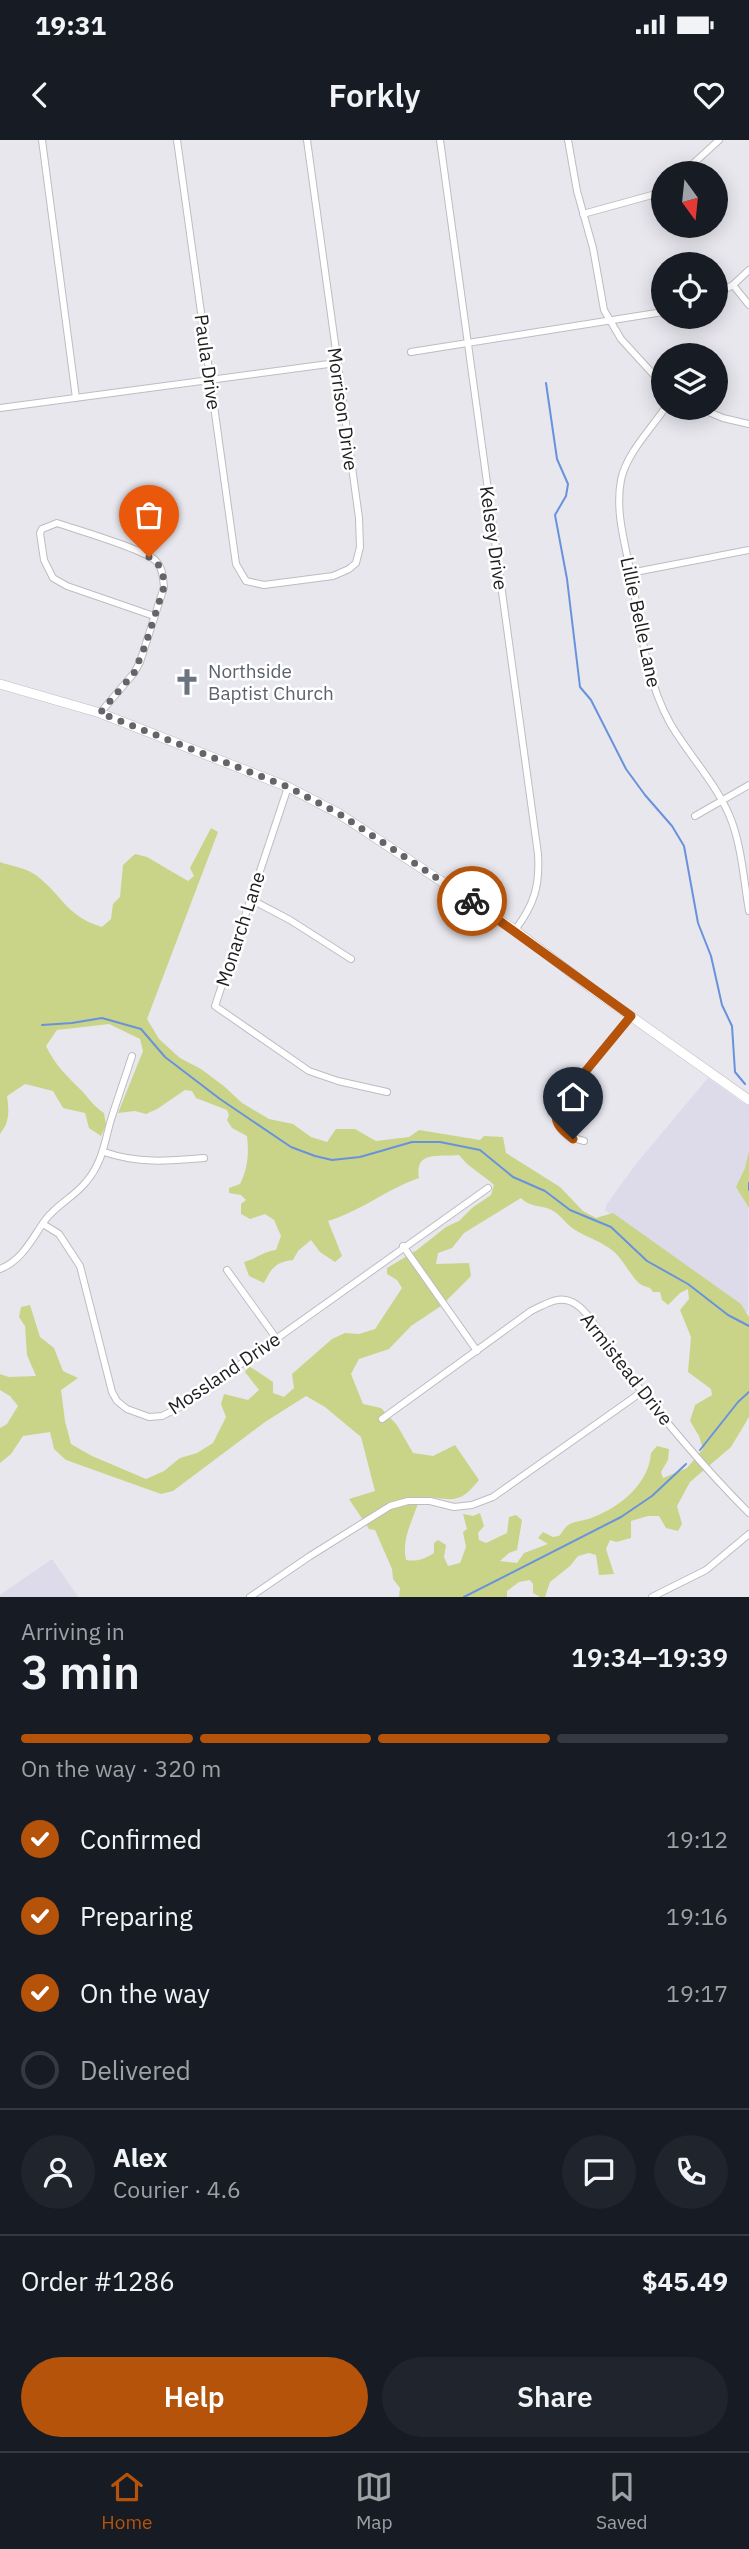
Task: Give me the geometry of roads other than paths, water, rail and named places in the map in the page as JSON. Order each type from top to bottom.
[{"type":"main road","points":[[0,684],[100,713],[288,787],[338,813],[514,930],[749,1100]]},
{"type":"street","points":[[41,140],[76,398]]},
{"type":"street","name":"Paula Drive","points":[[177,140],[232,547],[238,571],[246,580]]},
{"type":"street","name":"Morrison Drive","points":[[246,580],[264,585],[333,576],[356,564],[360,547],[359,518],[307,140]]},
{"type":"street","name":"Kelsey Drive","points":[[440,140],[538,855],[539,882],[532,903],[514,930]]},
{"type":"street","points":[[568,140],[604,310],[630,350],[651,372]]},
{"type":"street","points":[[696,161],[719,140]]},
{"type":"street","points":[[583,214],[651,195]]},
{"type":"street","points":[[728,288],[749,270]]},
{"type":"street","points":[[733,285],[749,306]]},
{"type":"street","points":[[411,352],[651,314]]},
{"type":"street","points":[[0,408],[336,363]]},
{"type":"street","points":[[728,419],[749,424]]},
{"type":"street","name":"Lillie Belle Lane","points":[[658,420],[626,465],[621,481],[621,521],[630,573],[648,665],[660,701],[671,724],[722,801],[733,826],[749,911]]},
{"type":"street","points":[[100,713],[134,673],[145,646],[164,587],[163,575],[155,561],[138,552],[57,523],[42,529],[40,533],[44,560],[53,578],[67,586],[154,616]]},
{"type":"street","points":[[630,573],[748,552]]},
{"type":"street","points":[[695,816],[749,785]]},
{"type":"street","name":"Monarch Lane","points":[[288,787],[215,1006],[309,1071],[338,1081],[387,1091]]},
{"type":"street","points":[[250,899],[290,920],[351,959]]},
{"type":"street","points":[[584,1141],[573,1139],[560,1129],[555,1114],[557,1106],[631,1016]]},
{"type":"street","points":[[0,1269],[21,1256],[53,1210],[86,1182],[104,1152],[132,1056]]},
{"type":"street","points":[[104,1152],[127,1159],[153,1162],[204,1158]]},
{"type":"street","name":"Mossland Drive","points":[[43,1224],[59,1234],[80,1266],[112,1392],[117,1401],[137,1414],[149,1417],[172,1412],[488,1188]]},
{"type":"street","points":[[403,1246],[477,1351]]},
{"type":"street","points":[[227,1270],[276,1338]]},
{"type":"street","name":"Armistead Drive","points":[[383,1419],[531,1311],[550,1301],[564,1299],[574,1302],[586,1314],[643,1391],[718,1482],[749,1513]]},
{"type":"street","points":[[250,1597],[390,1506],[408,1501],[430,1501],[458,1506],[493,1497],[643,1391]]},
{"type":"street","points":[[652,1597],[706,1570],[749,1534]]},
{"type":"waterway","points":[[546,383],[557,459],[568,484],[566,496],[555,515],[567,579],[580,687],[591,700],[626,769],[672,826],[684,846],[698,923],[711,956],[722,1005],[732,1026],[735,1072],[745,1084]]},
{"type":"waterway","points":[[42,1025],[102,1018],[141,1029],[165,1057],[220,1099],[291,1147],[315,1156],[332,1160],[360,1157],[412,1142],[440,1142],[480,1150],[513,1177],[545,1191],[570,1210],[611,1227],[647,1261],[688,1284],[728,1315],[749,1326]]},
{"type":"waterway","points":[[749,1183],[749,1190]]},
{"type":"waterway","points":[[700,1450],[749,1392]]},
{"type":"waterway","points":[[464,1597],[621,1517],[652,1496],[686,1464]]},
{"type":"place","name":"Northside Baptist Church","points":[[187,682]]}]
